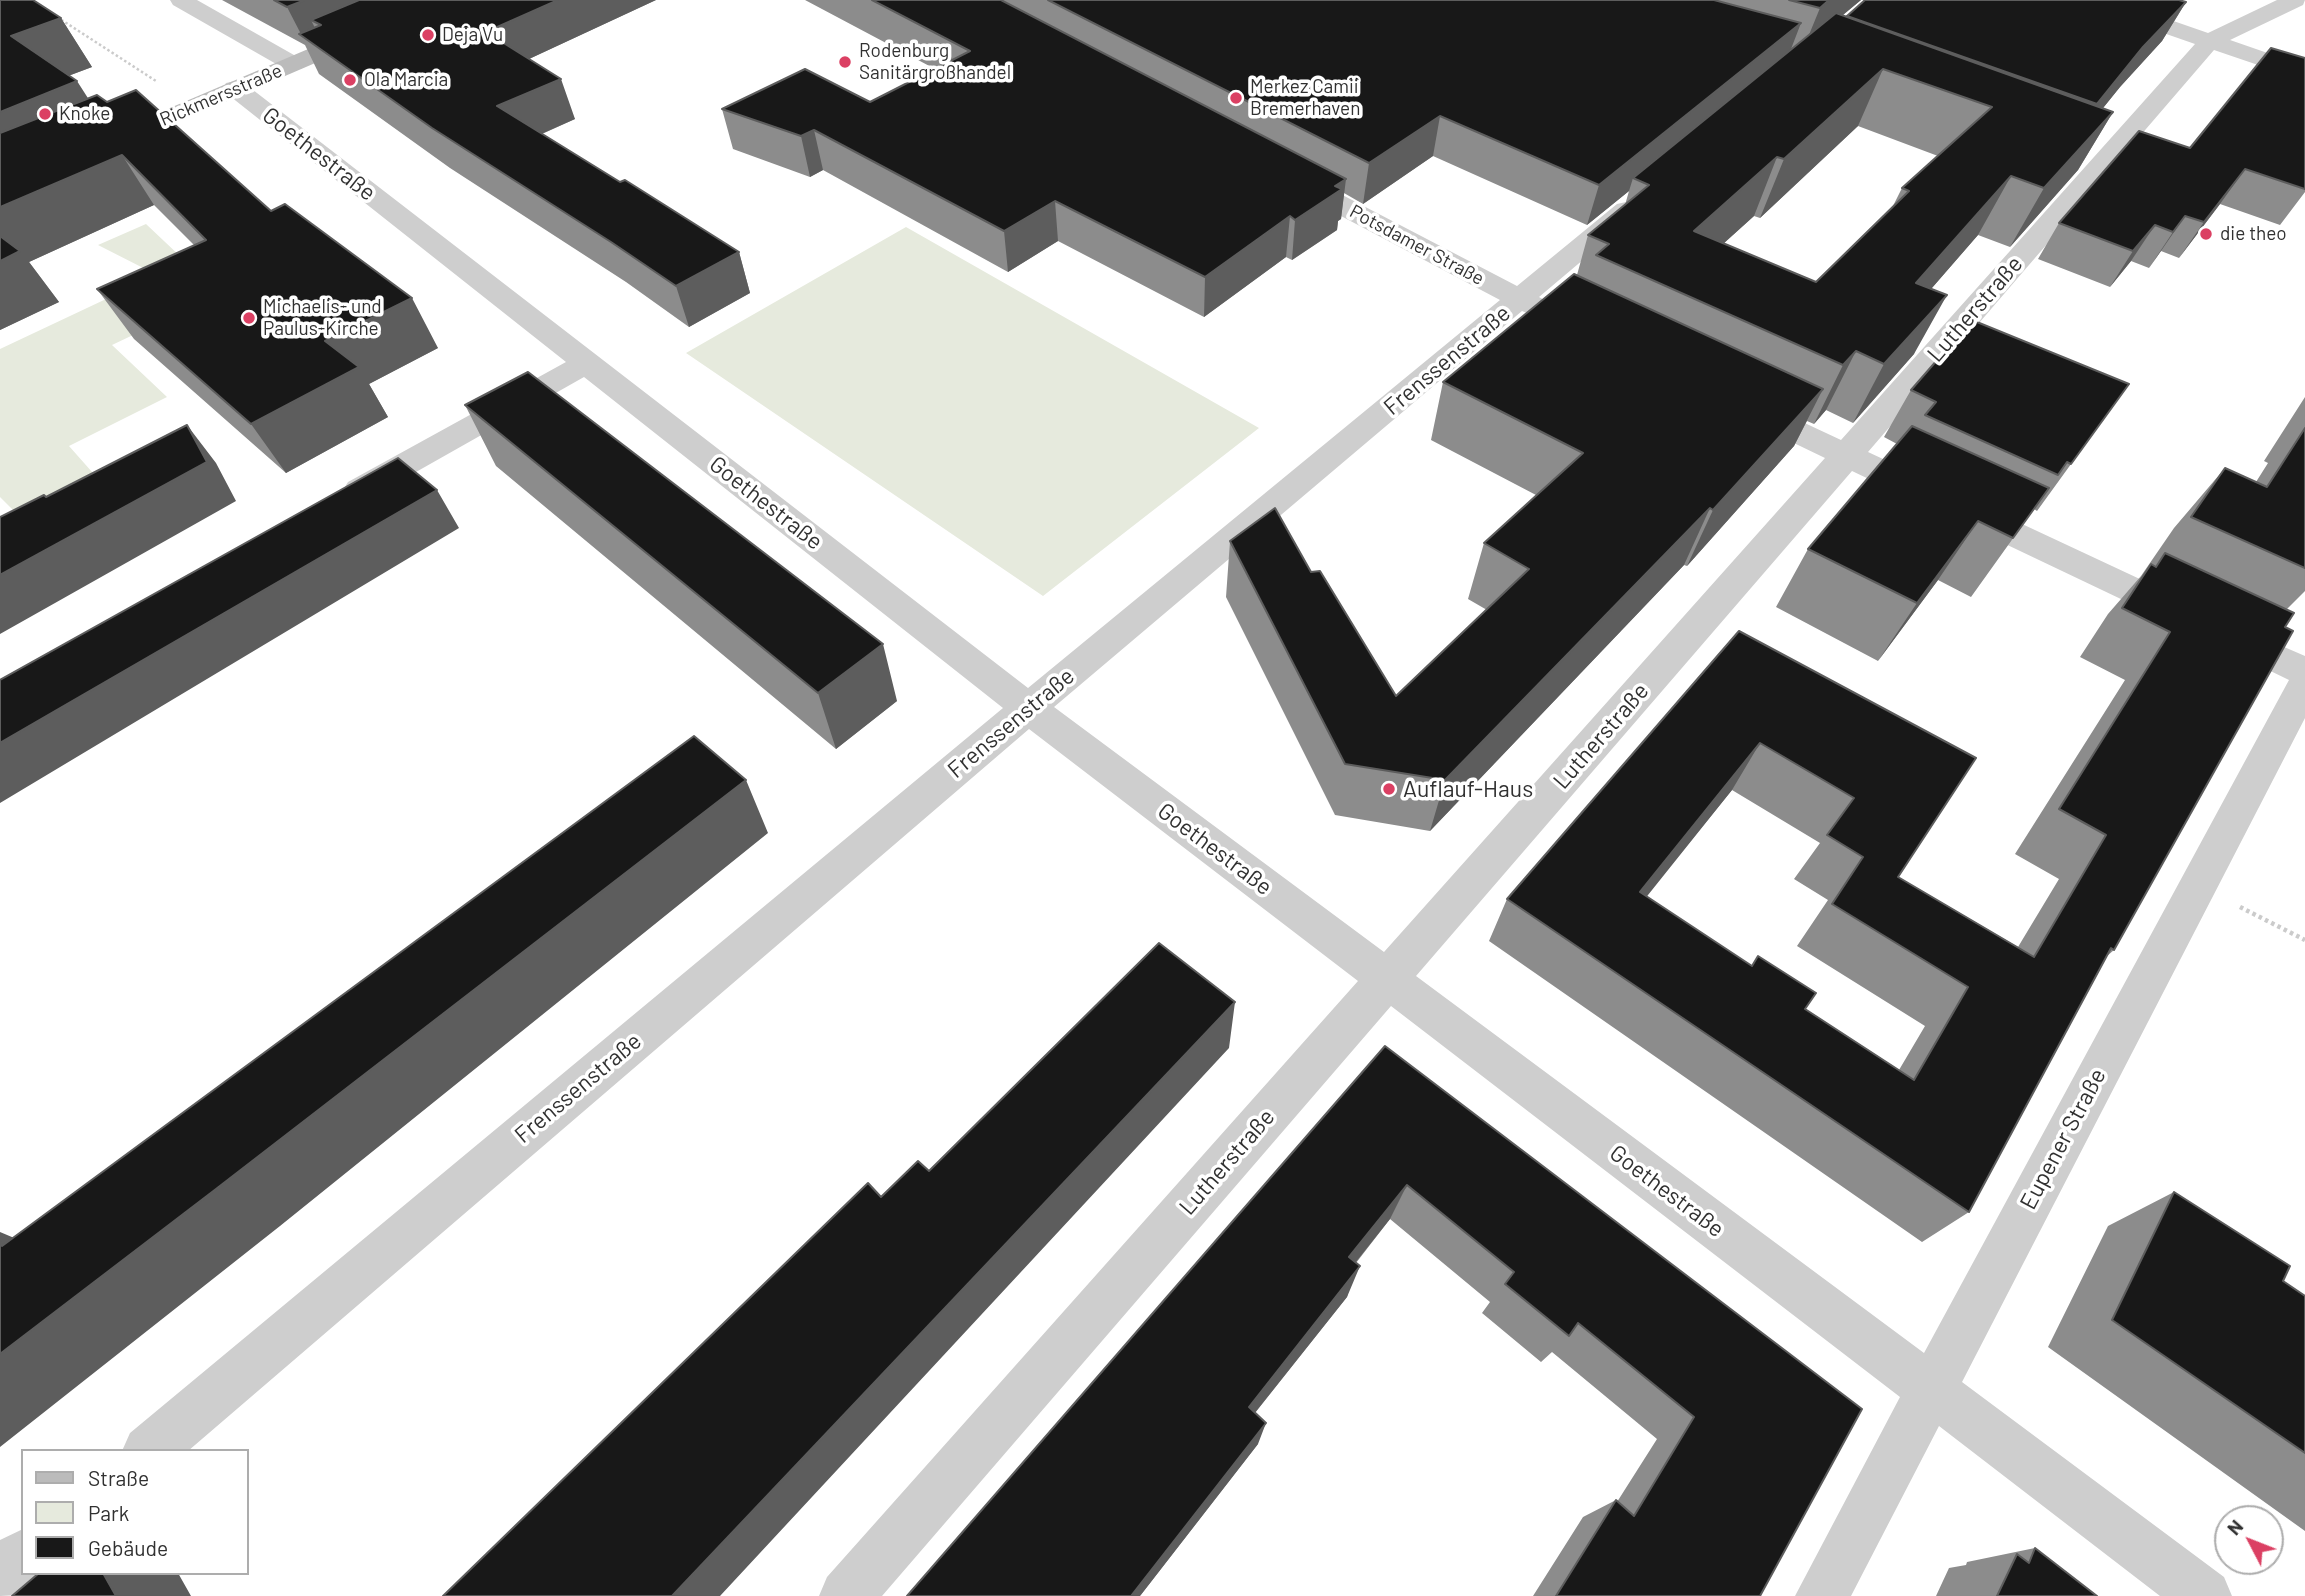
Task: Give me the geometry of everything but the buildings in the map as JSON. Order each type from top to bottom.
[{"type":"main road","name":"Rickmersstraße","points":[[101,146],[442,0]]},
{"type":"street","points":[[181,0],[293,64]]},
{"type":"street","points":[[2091,0],[2305,74]]},
{"type":"street","name":"Lutherstraße","points":[[846,1596],[1847,455],[2087,161],[2210,41],[2295,0]]},
{"type":"street","name":"Goethestraße","points":[[235,88],[1028,708],[2205,1596]]},
{"type":"street","name":"Potsdamer Straße","points":[[1273,169],[1569,324]]},
{"type":"street","name":"Frenssenstraße","points":[[150,1449],[1028,708],[1648,192]]},
{"type":"street","points":[[337,502],[586,363]]},
{"type":"street","points":[[1734,401],[2305,672]]},
{"type":"street","name":"Eupener Straße","points":[[1822,1596],[2305,682]]},
{"type":"street","points":[[0,1576],[21,1558]]},
{"type":"path","points":[[54,15],[195,106]]},
{"type":"path","points":[[2198,885],[2305,940]]},
{"type":"green space","points":[[146,224],[182,258],[304,254],[112,345],[167,397],[69,446],[108,490],[29,526],[0,497],[0,349],[157,275],[98,245]]},
{"type":"green space","points":[[906,227],[1259,428],[1043,596],[686,353]]},
{"type":"place","name":"Deja Vu","points":[[428,35]]},
{"type":"place","name":"Rodenburg Sanitärgroßhandel","points":[[845,62]]},
{"type":"place","name":"Ola Marcia","points":[[350,80]]},
{"type":"place","name":"Merkez Camii Bremerhaven","points":[[1236,98]]},
{"type":"place","name":"Knoke","points":[[45,114]]},
{"type":"place","name":"die theo","points":[[2206,234]]},
{"type":"place","name":"Michaelis- und Paulus-Kirche","points":[[249,318]]},
{"type":"place","name":"Auflauf-Haus","points":[[1389,789]]}]
